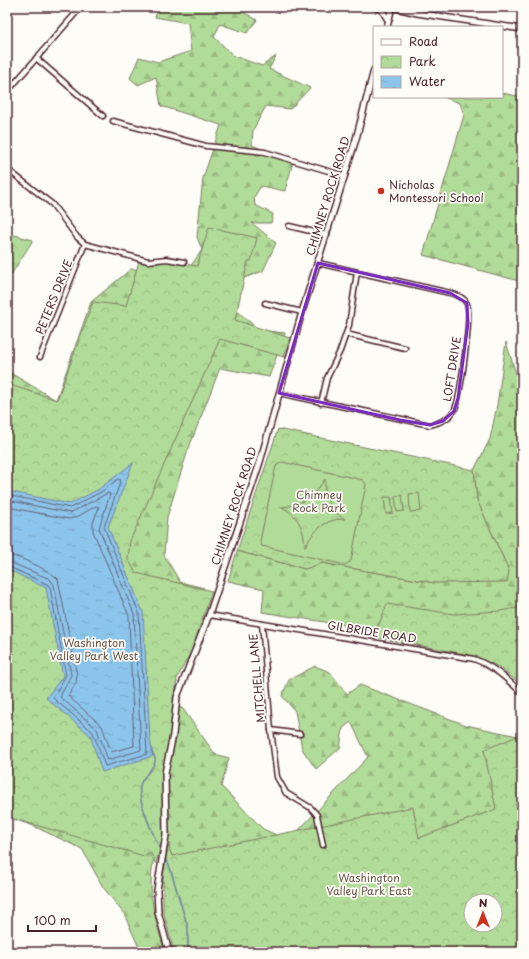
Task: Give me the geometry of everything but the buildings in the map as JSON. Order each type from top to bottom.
[{"type":"street","points":[[7,92],[81,7]]},
{"type":"street","points":[[375,7],[382,10],[388,20]]},
{"type":"street","points":[[387,26],[392,7],[417,13],[502,26]]},
{"type":"street","points":[[503,26],[522,29]]},
{"type":"street","points":[[36,58],[103,116]]},
{"type":"street","name":"CHIMNEY ROCK ROAD","points":[[170,952],[158,912],[157,901],[166,835],[165,773],[173,736],[177,697],[209,615],[260,462],[302,312],[345,176],[373,74]]},
{"type":"street","points":[[113,121],[206,146],[265,152],[345,176]]},
{"type":"street","points":[[7,170],[52,204],[77,237],[85,244],[148,261],[168,259],[184,262]]},
{"type":"street","points":[[289,226],[327,235]]},
{"type":"street","name":"PETERS DRIVE","points":[[40,357],[85,244]]},
{"type":"street","name":"LOFT DRIVE","points":[[279,393],[430,425],[447,418],[454,411],[458,398],[469,313],[467,304],[460,297],[450,293],[318,263]]},
{"type":"street","points":[[322,403],[327,378],[346,334],[357,272]]},
{"type":"street","points":[[265,303],[302,312]]},
{"type":"street","points":[[346,334],[405,348]]},
{"type":"street","name":"GILBRIDE ROAD","points":[[209,615],[474,659],[500,672],[522,693]]},
{"type":"street","name":"MITCHELL LANE","points":[[262,624],[271,730],[277,777],[280,785],[286,793],[311,808],[317,814],[323,845]]},
{"type":"street","name":"MITCHELL LANE","points":[[271,730],[300,734]]},
{"type":"highlighted area","points":[[318,263],[450,293],[467,303],[468,323],[458,398],[454,411],[443,421],[430,425],[400,420],[279,393]]},
{"type":"green space","points":[[159,7],[235,7],[257,20],[247,33],[220,24],[214,37],[234,56],[262,66],[276,56],[269,69],[310,88],[290,109],[266,106],[253,130],[252,145],[293,162],[285,191],[261,186],[254,197],[255,205],[273,214],[271,223],[252,223],[276,243],[263,271],[236,281],[228,303],[259,330],[285,333],[269,377],[220,368],[188,450],[167,517],[164,555],[180,582],[204,588],[199,621],[178,672],[172,703],[183,709],[215,754],[229,758],[221,786],[263,829],[283,838],[297,832],[368,757],[351,722],[343,728],[340,748],[316,769],[302,749],[295,711],[282,696],[289,680],[315,666],[330,672],[347,694],[360,685],[466,725],[522,737],[522,952],[165,875],[170,843],[155,853],[151,880],[152,903],[165,952],[141,952],[124,914],[103,887],[82,849],[31,825],[7,817],[7,371],[56,400],[91,302],[131,269],[185,274],[202,250],[197,237],[203,178],[221,125],[161,106],[156,77],[138,85],[130,78],[139,57],[158,62],[191,51],[188,23],[155,17]]},
{"type":"green space","points":[[503,93],[522,97],[522,308],[519,308],[519,281],[423,255],[464,115],[460,103],[446,98],[503,98]]},
{"type":"green space","name":"Washington Valley Park West","points":[[209,227],[257,238],[251,261],[248,261],[235,320],[290,338],[284,357],[220,339],[130,541],[128,559],[136,573],[212,591],[192,650],[177,678],[170,742],[163,770],[163,836],[156,864],[150,852],[144,856],[7,817],[7,384],[57,400],[93,302],[126,306],[139,261],[164,261],[197,266]]},
{"type":"green space","points":[[7,233],[33,240],[7,281]]},
{"type":"green space","points":[[506,342],[518,380],[522,382],[522,682],[488,655],[356,627],[262,612],[264,589],[228,581],[237,551],[305,569],[322,563],[435,583],[509,571],[477,500],[474,470],[490,439],[497,405]]},
{"type":"green space","name":"Chimney Rock Park","points":[[278,429],[474,470],[477,500],[509,571],[507,582],[435,583],[322,563],[305,569],[237,551]]},
{"type":"green space","points":[[282,462],[363,480],[366,484],[351,561],[345,565],[262,546],[260,541],[276,466]],"holes":[[[325,479],[325,492],[331,508],[345,519],[338,519],[326,523],[316,531],[305,547],[299,522],[291,513],[280,507],[295,505],[307,499]]]},
{"type":"green space","points":[[419,493],[421,511],[410,512],[409,494]]},
{"type":"green space","points":[[402,495],[404,511],[397,512],[395,496]]},
{"type":"green space","points":[[384,497],[391,497],[393,513],[386,514]]},
{"type":"green space","points":[[387,604],[454,614],[500,611],[522,607],[522,686],[499,667],[475,656],[374,637]]},
{"type":"green space","name":"Washington Valley Park East","points":[[522,734],[522,952],[174,952],[163,911],[163,876],[168,846],[172,856],[413,807],[419,838],[496,809],[484,750]]},
{"type":"water","points":[[133,463],[108,527],[143,612],[150,740],[153,756],[102,772],[90,735],[46,698],[63,676],[46,588],[7,569],[7,491],[70,504],[99,489]]},
{"type":"waterway","points":[[151,751],[154,756],[154,765],[144,777],[140,786],[140,792],[143,809],[161,851]]},
{"type":"waterway","points":[[164,856],[170,868],[188,928],[188,952]]},
{"type":"place","name":"Nicholas Montessori School","points":[[381,191]]}]
